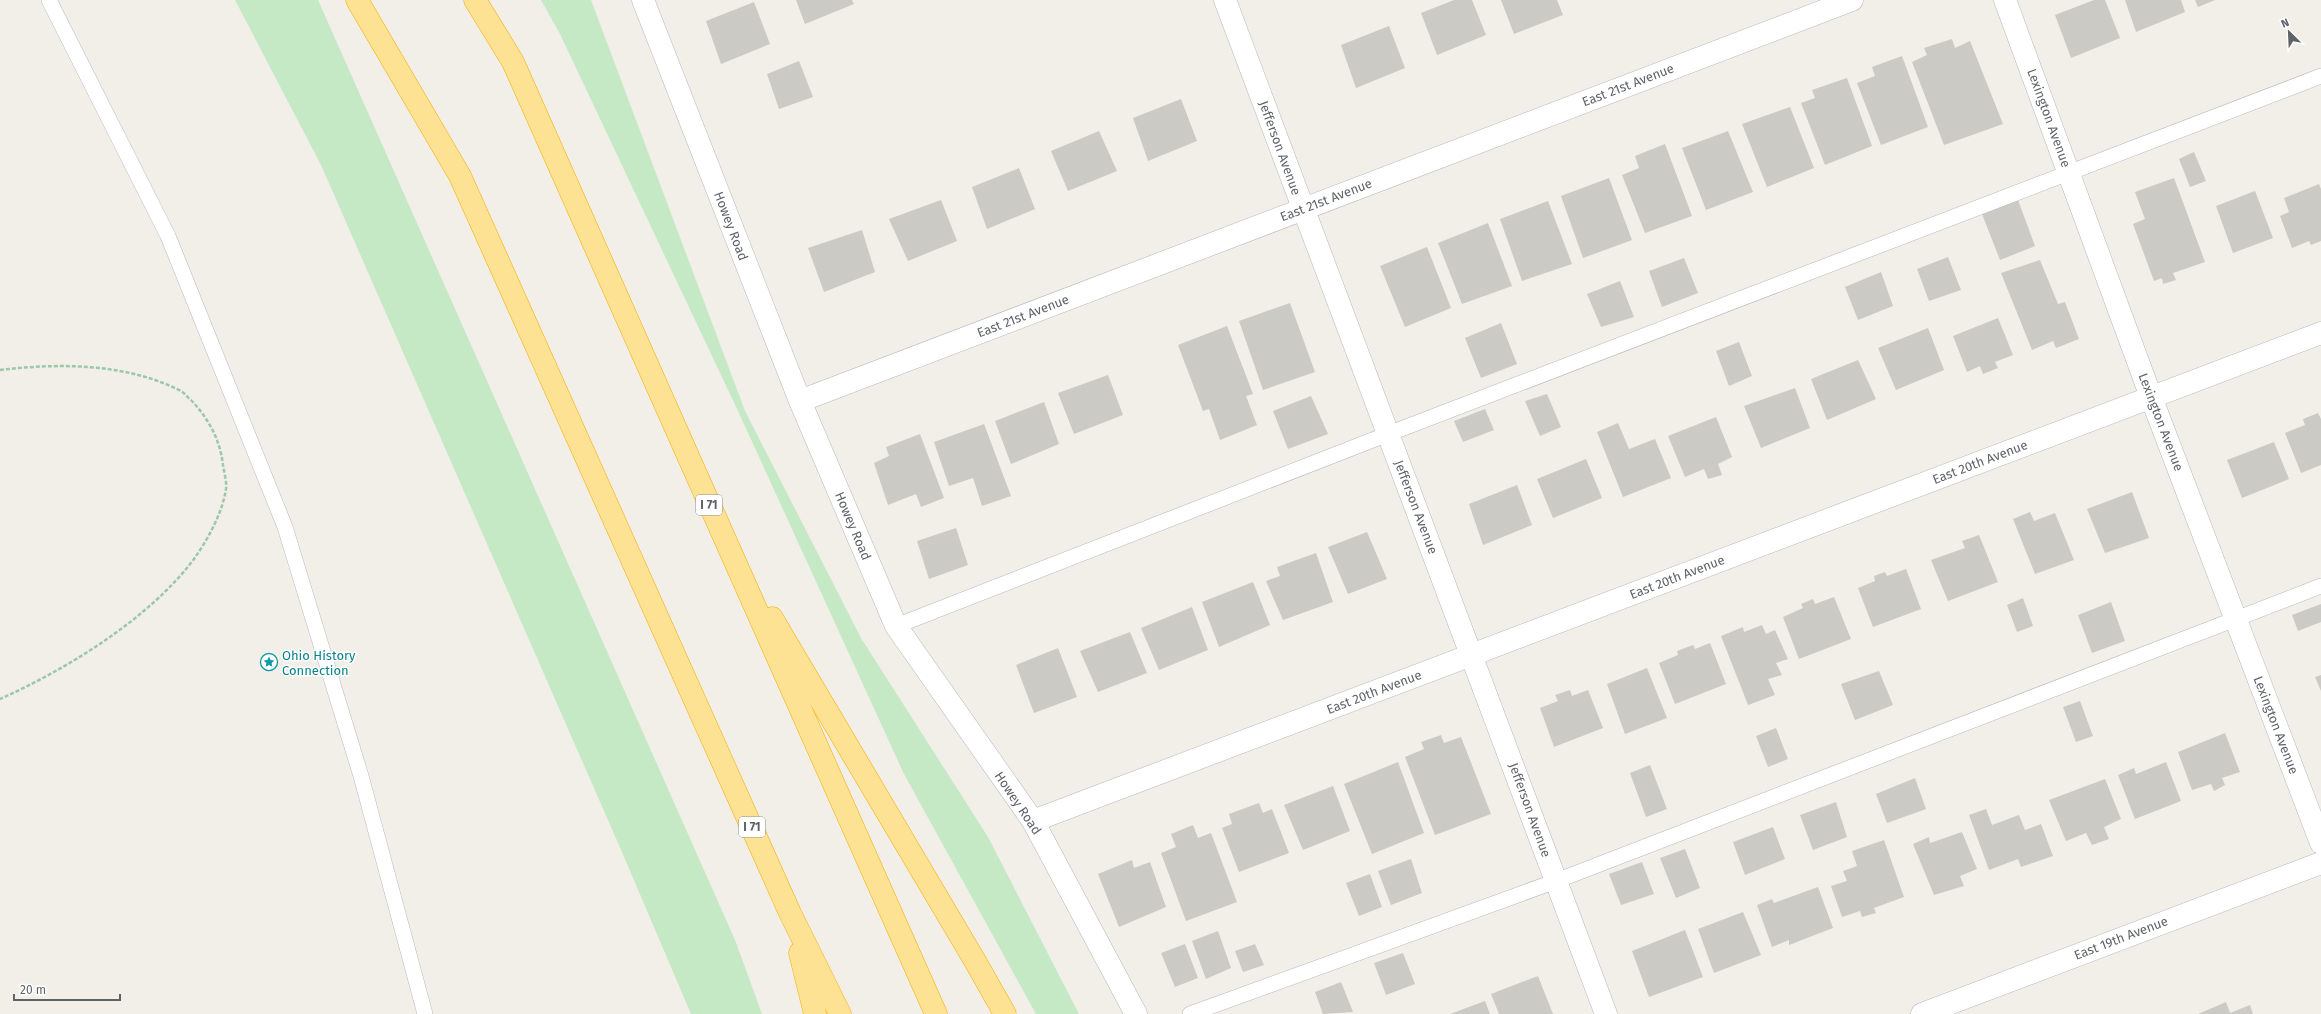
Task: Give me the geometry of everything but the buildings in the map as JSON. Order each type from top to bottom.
[{"type":"highway","name":"I 71","points":[[357,0],[460,176],[790,913],[840,1014]]},
{"type":"highway","name":"I 71","points":[[476,0],[513,62],[936,1014]]},
{"type":"highway","points":[[722,534],[967,947],[1005,1014]]},
{"type":"highway","points":[[790,913],[815,1014]]},
{"type":"street","name":"Howey Road","points":[[643,0],[800,401],[896,626],[1033,821],[1136,1014]]},
{"type":"street","name":"Jefferson Avenue","points":[[1225,0],[1302,209],[1473,654],[1606,1014]]},
{"type":"street","name":"East 21st Avenue","points":[[800,401],[1852,0]]},
{"type":"street","name":"Lexington Avenue","points":[[2005,0],[2151,397],[2321,843]]},
{"type":"street","name":"East 20th Avenue","points":[[1033,821],[2321,333]]},
{"type":"street","name":"East 19th Avenue","points":[[1922,1014],[2321,862]]},
{"type":"lane","points":[[49,0],[168,236],[285,527],[361,776],[425,1014]]},
{"type":"lane","points":[[896,626],[1388,434],[2321,76]]},
{"type":"lane","points":[[1190,1014],[1556,881],[2321,586]]},
{"type":"path","points":[[0,370],[88,366],[138,376],[181,390],[205,414],[221,448],[226,488],[214,526],[194,559],[155,600],[119,630],[65,666],[0,700]]},
{"type":"green space","points":[[235,0],[318,0],[735,940],[762,1014],[691,1014],[622,852],[321,165]]},
{"type":"green space","points":[[541,0],[591,0],[745,411],[861,638],[988,837],[1079,1014],[1036,1014],[904,774],[738,411],[560,34]]},
{"type":"place","name":"Ohio History Connection","points":[[269,662]]}]
